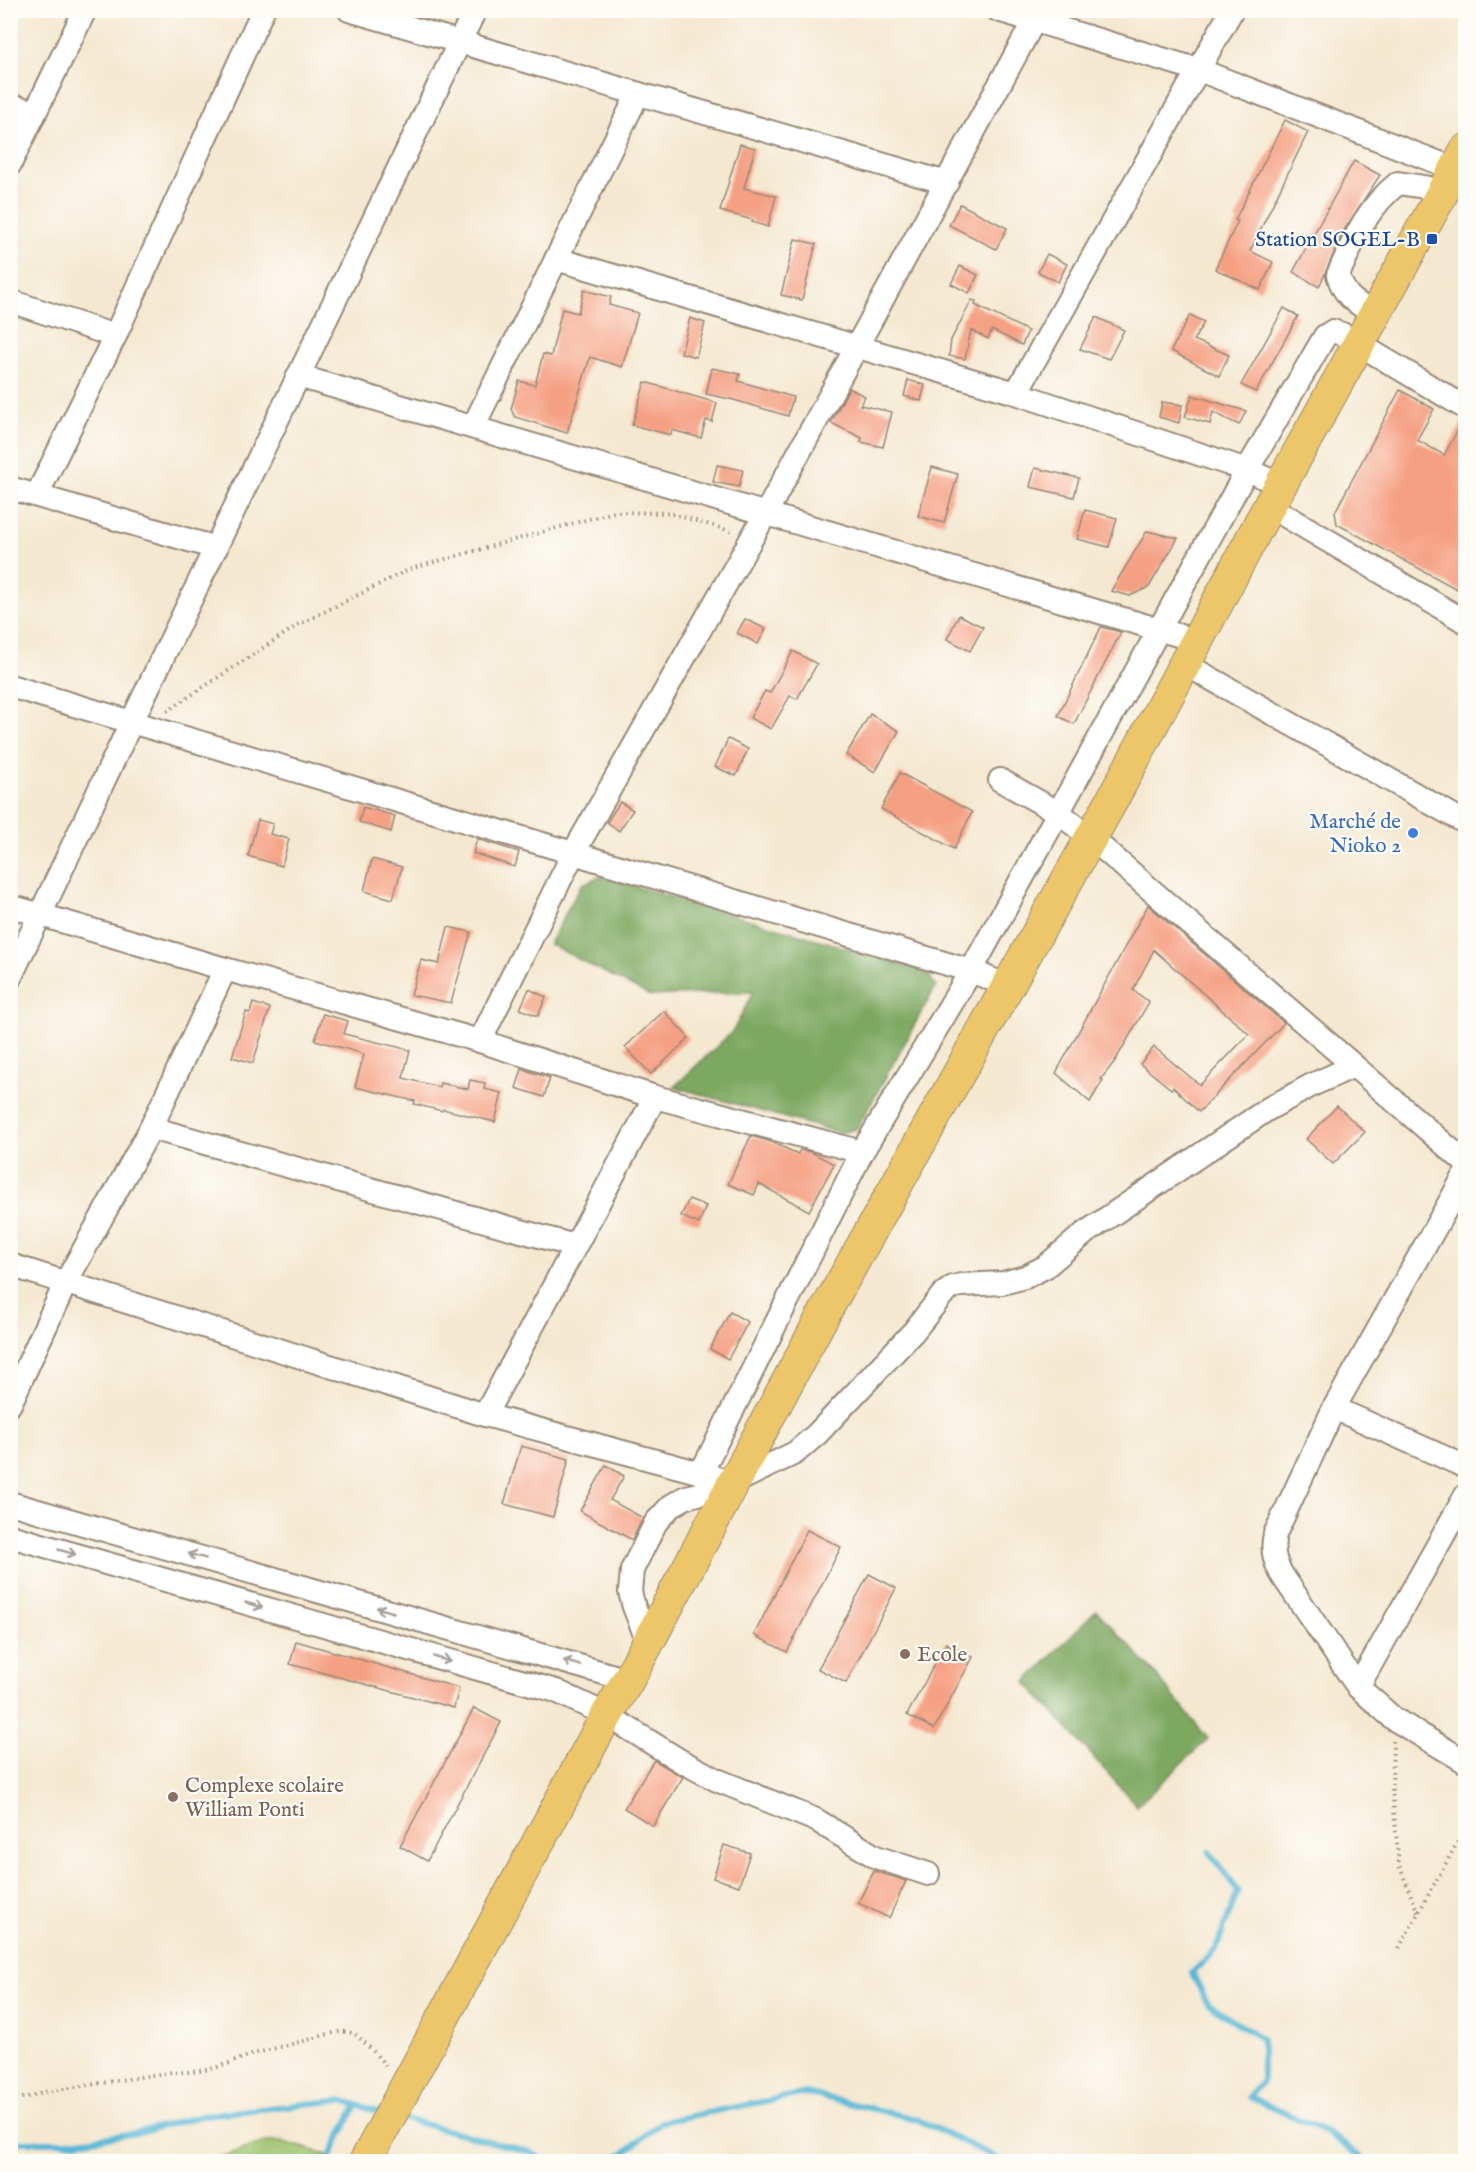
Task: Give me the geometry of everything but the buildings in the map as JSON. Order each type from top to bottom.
[{"type":"highway","points":[[372,2148],[628,1680],[819,1323],[1008,986],[1455,170]]},
{"type":"street","points":[[10,164],[85,10]]},
{"type":"street","points":[[37,495],[115,336],[263,10]]},
{"type":"street","points":[[349,10],[947,183]]},
{"type":"street","points":[[10,978],[475,10]]},
{"type":"street","points":[[998,10],[1199,70],[1455,170]]},
{"type":"street","points":[[1016,393],[1232,10]]},
{"type":"street","points":[[480,1041],[574,852],[766,513],[1034,21]]},
{"type":"street","points":[[473,427],[638,94]]},
{"type":"street","points":[[10,105],[35,112]]},
{"type":"street","points":[[1375,314],[1356,302],[1342,289],[1338,274],[1363,222],[1380,197],[1398,183],[1455,170]]},
{"type":"street","points":[[556,259],[1016,393],[1247,470],[1275,495],[1466,622]]},
{"type":"street","points":[[10,301],[115,336]]},
{"type":"street","points":[[701,1473],[862,1152],[971,970],[1247,470],[1325,336],[1333,331],[1342,333],[1466,408]]},
{"type":"street","points":[[298,376],[1161,628],[1192,652],[1466,823]]},
{"type":"street","points":[[10,488],[216,548]]},
{"type":"street","points":[[10,686],[971,970],[1008,986]]},
{"type":"street","points":[[1000,780],[1059,813],[1090,837],[1466,1163]]},
{"type":"street","points":[[10,906],[480,1041],[655,1096],[862,1152]]},
{"type":"street","points":[[10,1404],[66,1282],[151,1128],[225,969]]},
{"type":"street","points":[[648,1642],[630,1592],[632,1570],[656,1522],[671,1506],[686,1497],[730,1490],[795,1453],[817,1434],[914,1331],[944,1294],[953,1287],[1003,1283],[1025,1277],[1045,1267],[1085,1233],[1259,1116],[1312,1085],[1354,1066]]},
{"type":"street","points":[[485,1415],[655,1096]]},
{"type":"street","points":[[151,1128],[575,1246]]},
{"type":"street","points":[[1466,1173],[1334,1408],[1275,1534],[1272,1546],[1275,1561],[1284,1578],[1358,1687],[1394,1719],[1466,1762]]},
{"type":"street","points":[[10,1265],[485,1415],[701,1473],[730,1490]]},
{"type":"street","points":[[1334,1408],[1466,1467]]},
{"type":"street","points":[[1358,1687],[1466,1495]]},
{"type":"street","points":[[10,1503],[628,1680]]},
{"type":"street","points":[[10,1536],[556,1691],[607,1715],[680,1760],[717,1771],[816,1820],[876,1857],[928,1874]]},
{"type":"path","points":[[132,721],[169,710],[298,625],[410,569],[614,512],[669,513],[752,536]]},
{"type":"path","points":[[1394,1719],[1392,1789],[1399,1865],[1418,1914]]},
{"type":"path","points":[[1399,1948],[1466,1827]]},
{"type":"path","points":[[10,2096],[24,2098],[44,2092],[161,2073],[209,2070],[230,2065],[256,2054],[338,2033],[353,2033],[363,2040],[373,2054],[383,2061],[401,2092]]},
{"type":"green space","points":[[600,876],[926,971],[936,986],[857,1129],[840,1133],[674,1087],[733,1031],[753,992],[650,996],[549,944],[581,885]]},
{"type":"green space","points":[[1096,1610],[1153,1671],[1208,1739],[1137,1806],[1026,1682]]},
{"type":"green space","points":[[265,2142],[285,2142],[330,2156],[327,2162],[209,2161]]},
{"type":"waterway","points":[[1209,1852],[1238,1891],[1216,1949],[1192,1973],[1208,2004],[1262,2039],[1262,2082],[1249,2097],[1327,2132],[1367,2162]]},
{"type":"waterway","points":[[607,2162],[622,2155],[661,2122],[806,2093],[916,2119],[1001,2160],[1042,2162]]},
{"type":"waterway","points":[[10,2142],[69,2142],[131,2134],[205,2115],[342,2100],[382,2113]]},
{"type":"waterway","points":[[327,2162],[356,2106]]},
{"type":"waterway","points":[[401,2118],[530,2152],[548,2162]]},
{"type":"place","name":"Station SOGEL-B","points":[[1432,239]]},
{"type":"place","name":"Marché de Nioko 2","points":[[1413,833]]},
{"type":"place","name":"Ecole","points":[[905,1654]]},
{"type":"place","name":"Complexe scolaire William Ponti","points":[[173,1797]]}]
